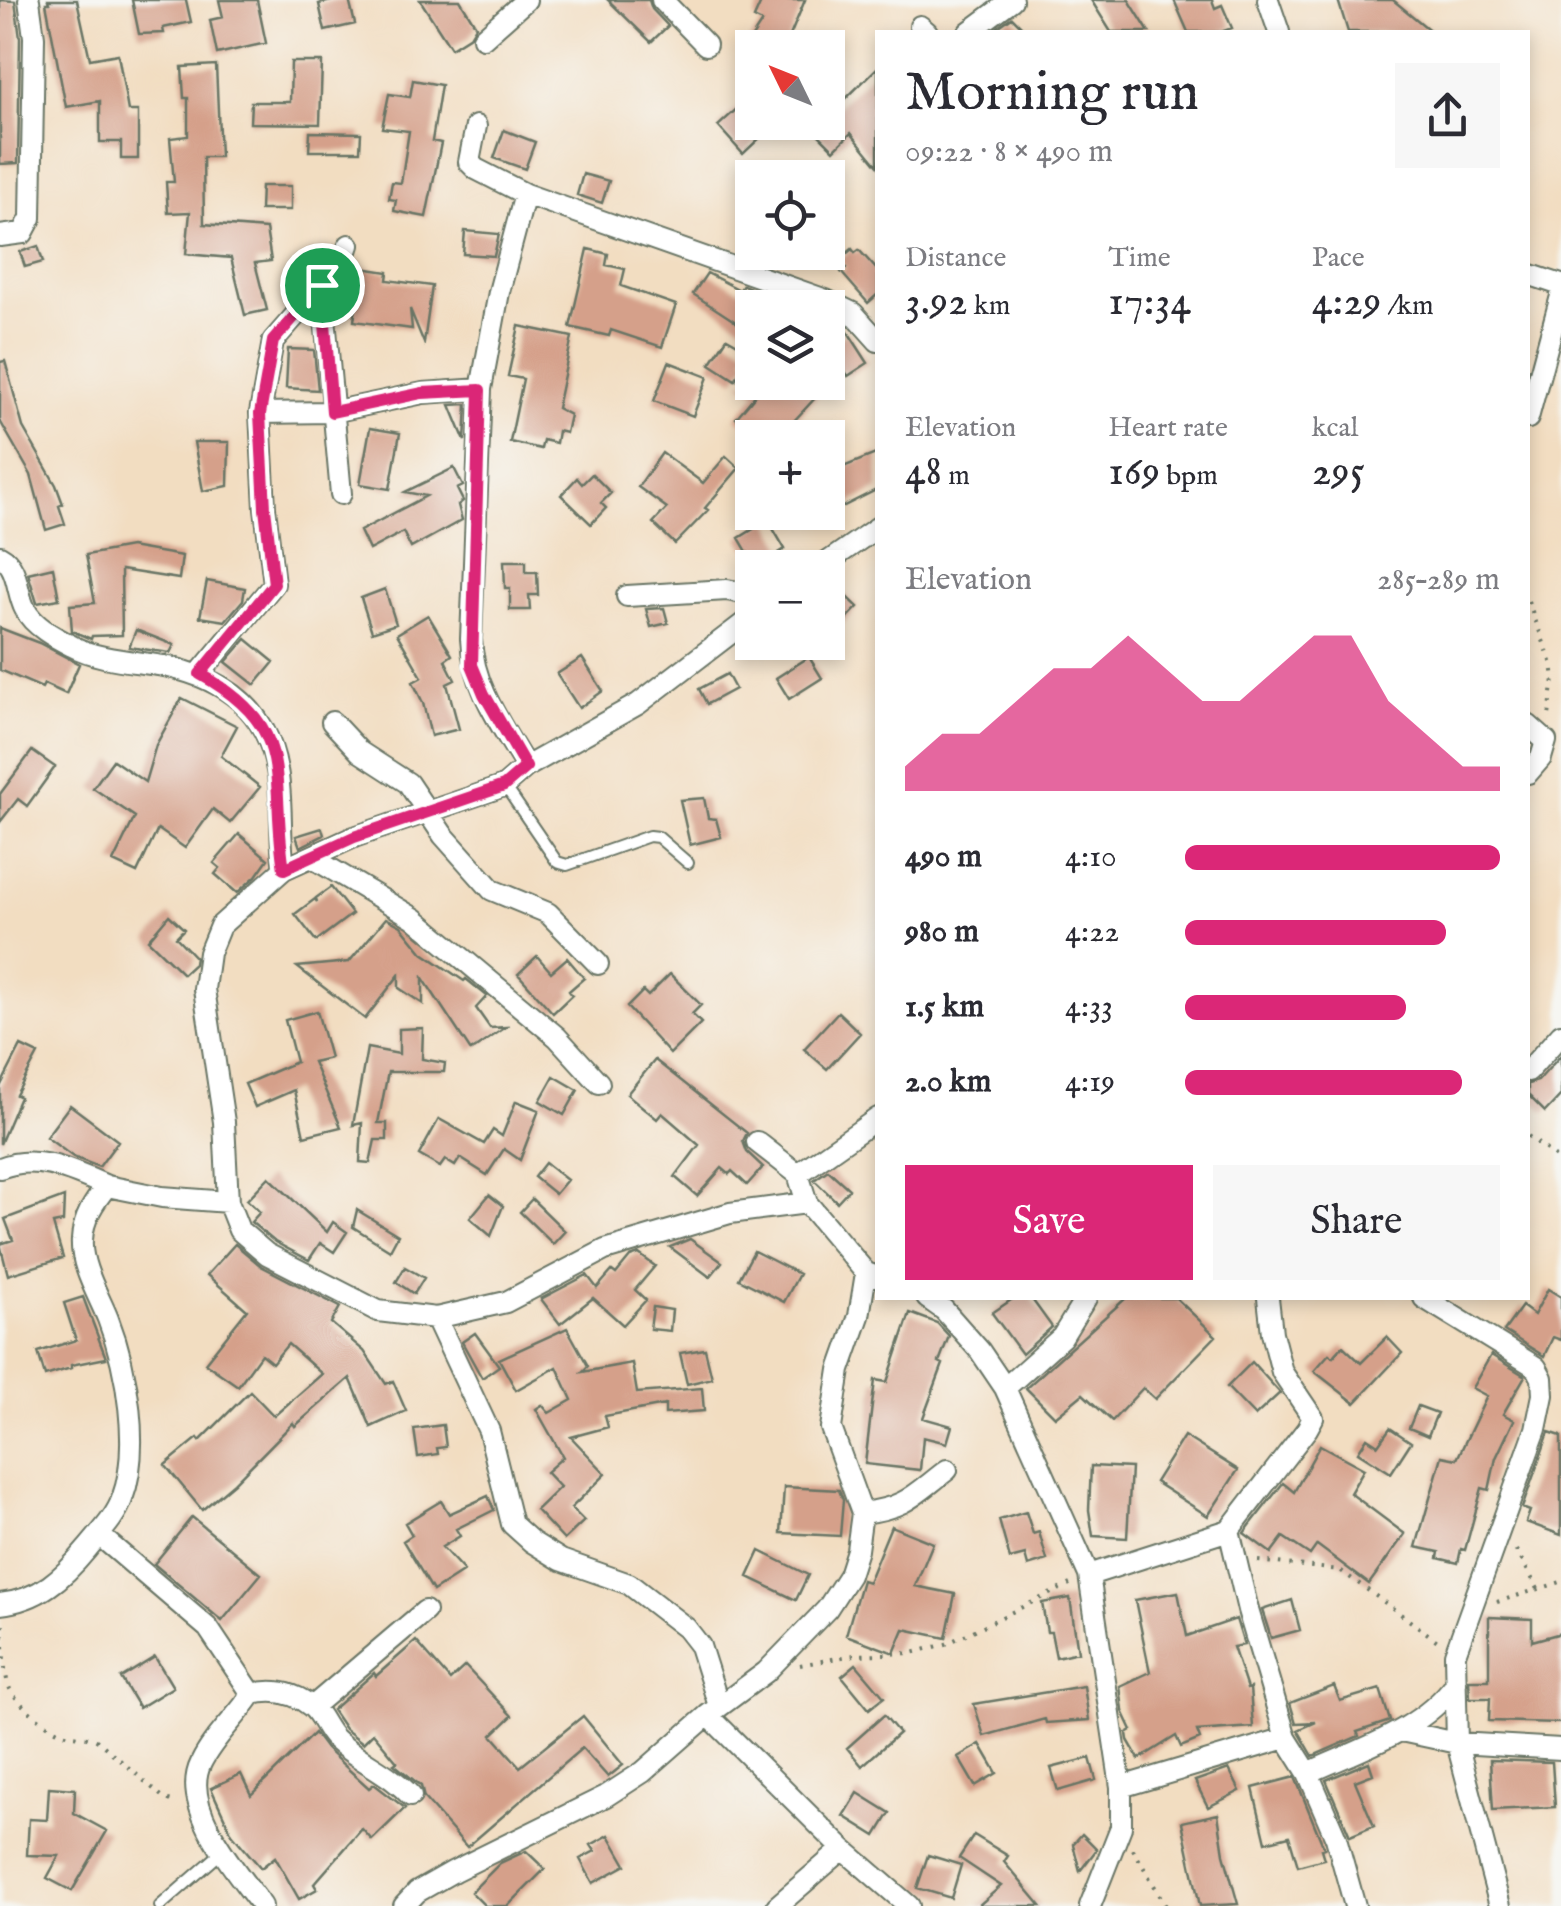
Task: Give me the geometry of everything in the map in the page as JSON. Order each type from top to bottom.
[{"type":"street","points":[[0,236],[23,233],[31,218],[34,37],[29,0]]},
{"type":"street","points":[[483,38],[526,0]]},
{"type":"street","points":[[662,0],[706,45]]},
{"type":"street","points":[[971,30],[1012,0]]},
{"type":"street","points":[[1268,0],[1278,30]]},
{"type":"street","points":[[476,126],[470,162],[476,169],[525,194],[826,300],[854,313],[875,338]]},
{"type":"street","points":[[525,194],[499,292],[480,390],[472,665],[526,767]]},
{"type":"street","points":[[341,494],[322,260],[345,256],[349,244]]},
{"type":"street","points":[[1530,275],[1561,285]]},
{"type":"street","points":[[200,674],[274,584],[260,414],[273,341],[322,285]]},
{"type":"street","points":[[1530,411],[1561,296]]},
{"type":"street","points":[[260,414],[332,412],[422,393],[480,390]]},
{"type":"street","points":[[845,550],[875,529]]},
{"type":"street","points":[[0,556],[12,566],[25,610],[34,622],[74,648],[200,674],[228,690],[260,720],[278,774],[284,869]]},
{"type":"street","points":[[627,596],[735,592]]},
{"type":"street","points":[[735,629],[638,704],[526,767],[504,786],[354,837],[284,869],[220,926],[209,954],[204,989],[224,1122],[228,1202],[239,1230],[268,1254],[378,1312],[436,1318],[506,1302],[605,1250],[672,1228],[730,1214],[807,1203]]},
{"type":"street","points":[[332,722],[360,752],[408,783],[469,868],[492,890],[548,913],[598,964]]},
{"type":"street","points":[[1530,727],[1546,740],[1541,758],[1530,771]]},
{"type":"street","points":[[311,856],[414,918],[557,1037],[599,1083]]},
{"type":"street","points":[[1530,1069],[1561,1034]]},
{"type":"street","points":[[798,1174],[875,1120]]},
{"type":"street","points":[[415,1901],[507,1844],[606,1796],[643,1772],[714,1710],[766,1672],[826,1609],[849,1575],[862,1512],[831,1428],[840,1370],[872,1275],[807,1203],[798,1174],[757,1142]]},
{"type":"street","points":[[0,1168],[16,1162],[47,1163],[107,1186],[162,1197],[228,1202]]},
{"type":"street","points":[[6,1599],[54,1585],[99,1535],[122,1502],[130,1465],[128,1398],[110,1325],[81,1245],[84,1222],[107,1186]]},
{"type":"street","points":[[929,1300],[944,1310],[1005,1388],[1089,1575],[1121,1787],[1121,1827],[1090,1906]]},
{"type":"street","points":[[1005,1388],[1062,1336],[1085,1300]]},
{"type":"street","points":[[1089,1575],[1229,1530],[1312,1418],[1282,1372],[1268,1300]]},
{"type":"street","points":[[1427,1300],[1536,1367],[1542,1378],[1543,1395],[1524,1470],[1455,1654],[1457,1743],[1500,1906]]},
{"type":"street","points":[[436,1318],[489,1431],[512,1524],[561,1560],[629,1584],[686,1628],[700,1646],[714,1710],[843,1849],[908,1906]]},
{"type":"street","points":[[862,1512],[891,1510],[904,1504],[947,1470]]},
{"type":"street","points":[[1229,1530],[1286,1738],[1308,1773],[1336,1838],[1355,1906]]},
{"type":"street","points":[[99,1535],[208,1628],[252,1694]]},
{"type":"street","points":[[312,1707],[425,1611]]},
{"type":"street","points":[[1308,1773],[1400,1731],[1441,1703],[1456,1683]]},
{"type":"street","points":[[262,1906],[222,1852],[200,1807],[195,1778],[202,1760],[252,1694],[271,1690],[312,1707],[334,1738],[395,1779],[411,1796]]},
{"type":"street","points":[[1400,1731],[1457,1743],[1561,1749]]},
{"type":"street","points":[[1121,1787],[1286,1738]]},
{"type":"street","points":[[776,1906],[843,1849]]},
{"type":"lane","points":[[504,786],[557,862],[567,865],[649,836],[658,837],[688,864]]},
{"type":"lane","points":[[160,1906],[222,1852]]},
{"type":"path","points":[[1530,608],[1554,678],[1546,740]]},
{"type":"path","points":[[1530,1138],[1561,1161]]},
{"type":"path","points":[[1502,1524],[1538,1589]]},
{"type":"path","points":[[1236,1560],[1340,1570],[1455,1654]]},
{"type":"path","points":[[766,1672],[854,1655],[912,1653],[946,1644],[1089,1575]]},
{"type":"path","points":[[1473,1609],[1561,1582]]},
{"type":"path","points":[[0,1616],[10,1689],[33,1713],[61,1733],[87,1735],[98,1741],[165,1799],[200,1807]]},
{"type":"path","points":[[1121,1827],[1166,1906]]},
{"type":"building","points":[[0,0],[15,1],[20,38],[18,163],[0,164]]},
{"type":"building","points":[[48,0],[77,0],[90,59],[118,54],[128,111],[138,111],[138,159],[121,159],[121,142],[100,142],[100,101],[66,107]]},
{"type":"building","points":[[132,0],[186,0],[191,22],[163,28],[164,33],[139,34]]},
{"type":"building","points":[[219,0],[257,0],[266,43],[217,54],[210,20],[223,17]]},
{"type":"building","points":[[349,0],[355,24],[325,31],[319,4]]},
{"type":"building","points":[[420,0],[460,0],[476,26],[470,36],[451,48]]},
{"type":"building","points":[[608,0],[649,0],[668,26],[651,42]]},
{"type":"building","points":[[762,0],[805,0],[792,30],[757,30],[762,22],[754,18]]},
{"type":"building","points":[[1091,0],[1129,0],[1148,30],[1110,30]]},
{"type":"building","points":[[1174,0],[1212,0],[1215,8],[1222,5],[1232,28],[1226,30],[1187,30]]},
{"type":"building","points":[[1338,0],[1393,0],[1430,30],[1347,30]]},
{"type":"building","points":[[1012,17],[1025,30],[994,30]]},
{"type":"building","points":[[291,62],[322,62],[320,124],[250,123],[251,102],[290,102]]},
{"type":"building","points":[[216,65],[220,157],[203,157],[204,224],[266,229],[271,261],[255,263],[267,310],[245,315],[231,258],[186,254],[190,212],[168,213],[166,182],[174,182],[170,138],[188,136],[188,98],[184,98],[182,67]]},
{"type":"building","points":[[875,70],[875,162],[851,133],[845,139],[845,99]]},
{"type":"building","points":[[413,80],[441,85],[432,141],[441,143],[426,217],[394,211],[396,200],[389,199],[392,182],[401,183],[409,131],[382,128],[389,94],[410,97]]},
{"type":"building","points":[[735,110],[735,140],[758,140],[743,154],[718,126]]},
{"type":"building","points":[[504,130],[535,142],[525,169],[494,158]]},
{"type":"building","points":[[310,132],[361,133],[360,151],[309,151]]},
{"type":"building","points":[[824,140],[844,140],[834,150]]},
{"type":"building","points":[[583,174],[609,181],[602,203],[577,195]]},
{"type":"building","points":[[261,186],[291,186],[291,210],[260,210]]},
{"type":"building","points":[[465,231],[499,234],[494,256],[463,254]]},
{"type":"building","points":[[38,246],[43,262],[25,267],[20,252]]},
{"type":"building","points":[[588,249],[608,254],[606,265],[625,269],[621,286],[676,305],[662,347],[611,330],[609,336],[570,327]]},
{"type":"building","points":[[852,249],[855,253],[859,250],[875,268],[875,297],[868,303],[841,272],[846,268],[845,255]]},
{"type":"building","points":[[362,268],[388,272],[387,280],[432,286],[424,343],[410,309],[412,329],[354,321]]},
{"type":"building","points":[[707,273],[740,290],[735,290],[735,321],[693,294]]},
{"type":"building","points":[[519,326],[572,337],[557,408],[570,415],[566,433],[558,431],[556,443],[543,440],[541,449],[510,442],[523,379],[508,376]]},
{"type":"building","points":[[848,332],[868,363],[848,376],[845,371]]},
{"type":"building","points":[[727,338],[735,343],[735,380],[710,364]]},
{"type":"building","points":[[288,349],[314,350],[318,390],[286,388]]},
{"type":"building","points":[[5,361],[23,427],[63,504],[59,506],[65,524],[46,530],[31,475],[0,421],[0,362]]},
{"type":"building","points":[[669,362],[708,377],[693,416],[654,401]]},
{"type":"building","points":[[751,400],[813,400],[795,420],[736,418]]},
{"type":"building","points":[[467,404],[465,441],[450,405]]},
{"type":"building","points":[[370,428],[400,433],[390,489],[360,484]]},
{"type":"building","points":[[194,442],[229,442],[228,486],[203,491]]},
{"type":"building","points":[[662,453],[703,483],[726,456],[735,464],[735,473],[705,508],[708,510],[675,544],[653,523],[667,508],[638,487]]},
{"type":"building","points":[[875,454],[875,490],[845,506],[845,466]]},
{"type":"building","points":[[454,468],[463,486],[457,489],[463,501],[458,505],[462,520],[411,548],[403,532],[369,550],[360,531],[426,496],[405,492]]},
{"type":"building","points":[[592,474],[611,493],[601,503],[606,508],[591,524],[561,495],[577,478],[582,484]]},
{"type":"building","points":[[752,530],[774,530],[785,549],[746,550],[739,538]]},
{"type":"building","points":[[130,547],[182,556],[179,579],[121,570],[122,635],[91,639],[72,631],[70,605],[95,603],[86,555]]},
{"type":"building","points":[[504,561],[526,561],[526,572],[537,572],[538,595],[529,595],[530,610],[510,610]]},
{"type":"building","points":[[53,567],[59,599],[37,603],[28,573]]},
{"type":"building","points":[[207,581],[245,588],[243,600],[225,621],[200,617]]},
{"type":"building","points":[[385,589],[396,624],[372,632],[361,598]]},
{"type":"building","points":[[845,594],[858,607],[845,620]]},
{"type":"building","points":[[664,608],[668,623],[651,627],[646,609]]},
{"type":"building","points":[[428,615],[452,655],[445,660],[455,680],[447,684],[459,729],[431,736],[413,682],[422,677],[397,634]]},
{"type":"building","points":[[0,628],[79,664],[66,694],[0,670]]},
{"type":"building","points":[[136,630],[174,645],[170,653],[129,647]]},
{"type":"building","points":[[246,639],[274,662],[255,685],[226,662]]},
{"type":"building","points":[[582,658],[603,691],[579,708],[557,674]]},
{"type":"building","points":[[804,660],[811,660],[822,678],[789,699],[776,678]]},
{"type":"building","points":[[727,674],[735,689],[707,704],[699,689]]},
{"type":"building","points":[[182,698],[237,726],[221,756],[260,787],[230,823],[213,809],[185,848],[158,829],[137,873],[113,862],[135,817],[93,788],[113,760],[145,782],[156,745]]},
{"type":"building","points":[[32,751],[55,767],[27,806],[18,799],[0,822],[0,794]]},
{"type":"building","points":[[704,798],[708,818],[716,819],[721,837],[690,845],[680,800]]},
{"type":"building","points":[[322,828],[324,835],[300,847],[296,836]]},
{"type":"building","points":[[239,834],[268,859],[237,893],[215,874],[220,868],[214,863]]},
{"type":"building","points":[[331,887],[352,914],[316,941],[295,914],[315,899],[317,902],[316,898]]},
{"type":"building","points":[[169,915],[184,929],[176,937],[195,957],[194,964],[183,974],[148,940]]},
{"type":"building","points":[[386,918],[401,926],[423,953],[487,996],[476,1008],[490,1028],[506,1027],[471,1051],[423,978],[423,1004],[399,988],[399,975],[365,1019],[297,967],[349,962]]},
{"type":"building","points":[[537,956],[551,972],[567,958],[584,978],[553,1013],[518,974]]},
{"type":"building","points":[[670,974],[701,1005],[692,1014],[701,1023],[670,1054],[627,1007],[643,991],[648,996]]},
{"type":"building","points":[[317,1011],[330,1058],[313,1062],[341,1127],[304,1136],[294,1090],[255,1107],[245,1084],[296,1062],[285,1020]]},
{"type":"building","points":[[838,1012],[860,1033],[827,1069],[804,1049]]},
{"type":"building","points":[[423,1028],[422,1059],[445,1063],[444,1072],[388,1072],[378,1123],[387,1123],[387,1140],[375,1140],[370,1163],[360,1162],[362,1123],[353,1125],[367,1048],[399,1054],[399,1029]]},
{"type":"building","points":[[21,1046],[38,1054],[16,1095],[20,1097],[0,1144],[0,1087]]},
{"type":"building","points":[[1561,1055],[1561,1095],[1545,1112],[1530,1097],[1530,1083],[1538,1081]]},
{"type":"building","points":[[655,1060],[747,1133],[743,1141],[747,1152],[763,1167],[747,1185],[732,1171],[729,1174],[722,1168],[697,1196],[675,1177],[699,1145],[662,1113],[657,1119],[627,1094]]},
{"type":"building","points":[[554,1076],[578,1090],[564,1115],[540,1101]]},
{"type":"building","points":[[516,1101],[539,1110],[520,1160],[504,1149],[487,1175],[460,1158],[455,1166],[445,1160],[440,1167],[419,1155],[439,1119],[484,1144],[493,1130],[502,1136]]},
{"type":"building","points":[[70,1105],[118,1141],[99,1167],[73,1157],[46,1137]]},
{"type":"building","points":[[545,1163],[567,1180],[555,1194],[534,1177]]},
{"type":"building","points":[[828,1170],[849,1189],[837,1202],[814,1180]]},
{"type":"building","points":[[269,1177],[327,1232],[333,1222],[347,1232],[334,1252],[320,1243],[309,1260],[275,1242],[251,1222],[260,1212],[247,1200]]},
{"type":"building","points":[[489,1195],[503,1206],[491,1236],[470,1218]]},
{"type":"building","points":[[64,1197],[63,1222],[53,1224],[63,1258],[8,1275],[0,1244],[13,1240],[5,1219]]},
{"type":"building","points":[[532,1199],[565,1231],[553,1244],[520,1212]]},
{"type":"building","points":[[357,1210],[398,1235],[390,1250],[353,1227]]},
{"type":"building","points":[[690,1239],[722,1262],[710,1277],[670,1247]]},
{"type":"building","points":[[235,1244],[261,1266],[340,1307],[331,1323],[364,1351],[386,1384],[393,1381],[406,1411],[371,1427],[350,1378],[295,1426],[293,1423],[202,1510],[165,1465],[198,1438],[200,1441],[250,1391],[274,1416],[322,1374],[288,1344],[272,1363],[261,1354],[238,1386],[205,1363],[247,1310],[207,1275]]},
{"type":"building","points":[[754,1251],[799,1274],[784,1302],[739,1279]]},
{"type":"building","points":[[639,1254],[655,1266],[635,1290],[646,1300],[623,1325],[593,1298],[560,1324],[541,1299],[587,1275],[597,1288],[612,1271],[616,1274],[630,1257]]},
{"type":"building","points":[[405,1267],[424,1278],[414,1294],[396,1282]]},
{"type":"building","points":[[1548,1289],[1561,1297],[1561,1340],[1553,1337],[1544,1356],[1504,1331],[1522,1306],[1534,1315]]},
{"type":"building","points":[[83,1297],[106,1358],[71,1365],[45,1376],[38,1352],[76,1340],[64,1303]]},
{"type":"building","points":[[1011,1300],[1032,1300],[1052,1327],[1022,1354],[992,1313]]},
{"type":"building","points":[[1124,1300],[1178,1300],[1216,1336],[1155,1399],[1143,1388],[1112,1421],[1083,1394],[1055,1417],[1026,1388]]},
{"type":"building","points":[[653,1307],[672,1310],[670,1331],[650,1329]]},
{"type":"building","points":[[910,1313],[937,1323],[949,1336],[923,1418],[952,1426],[947,1443],[923,1437],[920,1470],[865,1464],[875,1380],[887,1382]]},
{"type":"building","points":[[567,1328],[588,1366],[582,1372],[632,1363],[637,1393],[702,1388],[704,1411],[665,1414],[665,1405],[605,1416],[608,1427],[571,1437],[606,1474],[571,1508],[584,1521],[564,1540],[536,1510],[560,1487],[546,1472],[563,1457],[536,1409],[542,1405],[549,1413],[572,1400],[557,1367],[516,1390],[499,1359]]},
{"type":"building","points":[[475,1333],[499,1366],[482,1378],[462,1342]]},
{"type":"building","points":[[1387,1337],[1402,1353],[1355,1403],[1314,1371],[1329,1354],[1333,1357],[1343,1346],[1361,1363]]},
{"type":"building","points":[[705,1349],[712,1378],[687,1384],[680,1353]]},
{"type":"building","points":[[1491,1355],[1525,1376],[1503,1414],[1514,1420],[1496,1458],[1489,1490],[1482,1488],[1458,1563],[1438,1558],[1439,1552],[1416,1547],[1442,1456],[1457,1459],[1487,1396],[1472,1388]]},
{"type":"building","points":[[1252,1362],[1280,1393],[1255,1416],[1227,1387]]},
{"type":"building","points":[[1418,1406],[1437,1413],[1428,1436],[1409,1428]]},
{"type":"building","points":[[443,1425],[446,1447],[437,1448],[438,1454],[418,1457],[414,1429]]},
{"type":"building","points":[[1390,1428],[1411,1442],[1391,1473],[1358,1452],[1367,1438],[1378,1445]]},
{"type":"building","points":[[1549,1432],[1561,1436],[1561,1535],[1526,1522],[1530,1511],[1522,1508]]},
{"type":"building","points":[[1184,1436],[1238,1470],[1208,1516],[1155,1482]]},
{"type":"building","points":[[1320,1445],[1364,1469],[1350,1493],[1405,1534],[1369,1584],[1317,1545],[1310,1555],[1283,1537],[1271,1553],[1244,1533],[1283,1483],[1294,1492]]},
{"type":"building","points":[[1091,1466],[1131,1468],[1127,1538],[1093,1536],[1089,1510]]},
{"type":"building","points":[[784,1487],[839,1490],[843,1500],[840,1536],[781,1533]]},
{"type":"building","points":[[488,1496],[494,1510],[456,1529],[460,1536],[442,1547],[464,1571],[433,1591],[403,1541],[412,1535],[405,1523],[441,1501],[449,1514]]},
{"type":"building","points":[[1026,1512],[1033,1534],[1039,1532],[1047,1560],[1028,1566],[1025,1555],[1010,1559],[999,1520]]},
{"type":"building","points":[[192,1517],[261,1574],[222,1621],[154,1564]]},
{"type":"building","points":[[891,1526],[933,1543],[915,1586],[955,1594],[946,1638],[904,1629],[894,1653],[846,1635],[862,1580],[868,1582]]},
{"type":"building","points":[[760,1551],[808,1575],[796,1600],[748,1577]]},
{"type":"building","points":[[1178,1592],[1187,1636],[1236,1619],[1244,1645],[1233,1647],[1247,1689],[1250,1688],[1253,1727],[1197,1731],[1200,1739],[1181,1747],[1176,1736],[1139,1759],[1128,1740],[1127,1733],[1132,1730],[1123,1711],[1120,1686],[1150,1672],[1135,1600]]},
{"type":"building","points":[[1070,1598],[1078,1652],[1056,1657],[1042,1603]]},
{"type":"building","points":[[1292,1600],[1300,1630],[1271,1638],[1262,1610]]},
{"type":"building","points":[[1489,1617],[1532,1619],[1532,1641],[1561,1633],[1561,1723],[1489,1721],[1490,1698],[1470,1698],[1469,1680],[1489,1680]]},
{"type":"building","points":[[416,1641],[450,1680],[465,1666],[512,1716],[492,1735],[520,1767],[583,1716],[623,1765],[608,1777],[582,1748],[467,1847],[424,1798],[421,1786],[394,1764],[397,1762],[373,1733],[363,1743],[345,1729],[332,1710]]},
{"type":"building","points":[[155,1657],[173,1687],[139,1708],[121,1678]]},
{"type":"building","points":[[856,1664],[884,1697],[869,1709],[842,1676]]},
{"type":"building","points":[[1084,1686],[1089,1720],[1046,1723],[1045,1719],[984,1736],[974,1704]]},
{"type":"building","points":[[1334,1686],[1340,1701],[1380,1689],[1390,1721],[1357,1732],[1359,1736],[1313,1756],[1298,1730],[1316,1722],[1296,1723],[1290,1703]]},
{"type":"building","points":[[884,1715],[899,1733],[862,1766],[847,1748]]},
{"type":"building","points":[[314,1733],[369,1788],[374,1784],[405,1808],[372,1840],[362,1829],[314,1884],[317,1889],[299,1899],[275,1857],[261,1868],[232,1834],[211,1788],[241,1774],[251,1795]]},
{"type":"building","points":[[980,1744],[997,1773],[975,1786],[958,1757]]},
{"type":"building","points":[[1090,1758],[1096,1780],[1058,1791],[1051,1768]]},
{"type":"building","points":[[1490,1760],[1552,1762],[1555,1807],[1493,1810]]},
{"type":"building","points":[[1369,1762],[1373,1774],[1355,1781],[1374,1826],[1350,1836],[1326,1780]]},
{"type":"building","points":[[1229,1769],[1240,1791],[1208,1807],[1195,1781]]},
{"type":"building","points":[[1295,1777],[1324,1848],[1324,1859],[1298,1866],[1289,1836],[1266,1842],[1253,1788]]},
{"type":"building","points":[[49,1787],[75,1789],[74,1813],[107,1831],[72,1891],[47,1878],[59,1856],[27,1855],[29,1819],[47,1820]]},
{"type":"building","points":[[858,1793],[890,1813],[876,1836],[844,1816]]},
{"type":"building","points":[[1218,1814],[1238,1904],[1200,1906],[1182,1822]]},
{"type":"building","points":[[1082,1834],[1097,1849],[1080,1871],[1073,1844]]},
{"type":"building","points":[[609,1835],[626,1865],[593,1883],[580,1859],[595,1851],[591,1845]]},
{"type":"building","points":[[974,1835],[1008,1856],[1004,1862],[1041,1906],[978,1906],[1001,1886],[959,1858]]},
{"type":"building","points":[[526,1851],[545,1869],[508,1906],[485,1906],[471,1892],[500,1863]]},
{"type":"building","points":[[928,1855],[961,1865],[951,1898],[917,1888]]},
{"type":"route","points":[[322,285],[332,412],[422,393],[480,390],[472,665],[526,767],[504,786],[354,837],[284,869],[278,774],[260,720],[228,690],[200,674],[274,584],[260,414],[273,341],[322,285]]}]
